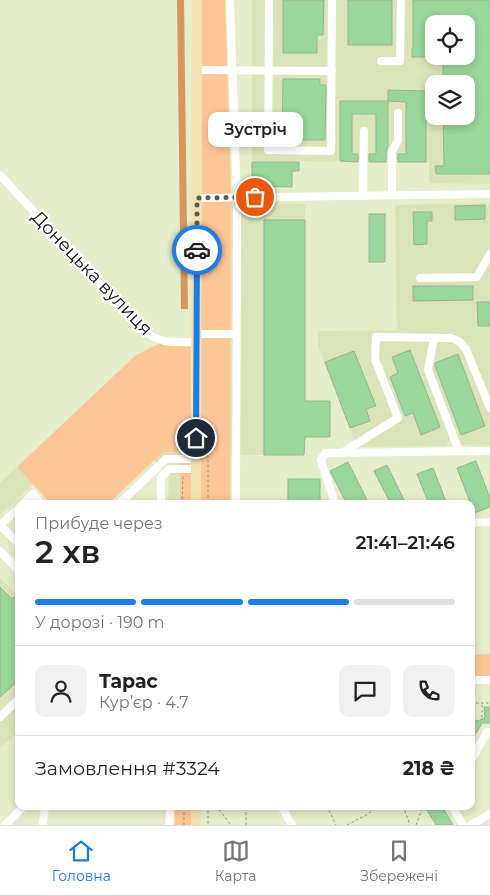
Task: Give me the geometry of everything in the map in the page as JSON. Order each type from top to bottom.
[{"type":"main road","points":[[196,500],[198,0]]},
{"type":"main road","points":[[196,810],[196,825]]},
{"type":"street","points":[[230,0],[236,197],[236,500]]},
{"type":"street","points":[[269,0],[268,150],[331,151],[332,0]]},
{"type":"street","points":[[381,61],[400,61],[401,0]]},
{"type":"street","points":[[197,70],[332,71]]},
{"type":"street","points":[[392,196],[392,151],[398,141],[398,112]]},
{"type":"street","points":[[363,196],[364,131]]},
{"type":"street","name":"Донецька вулиця","points":[[0,176],[152,338],[162,342],[236,334]]},
{"type":"street","points":[[197,198],[490,194]]},
{"type":"street","points":[[420,278],[477,277],[490,254]]},
{"type":"street","points":[[345,451],[398,418],[375,360],[376,338],[452,338],[460,342],[466,349],[490,408]]},
{"type":"street","points":[[434,338],[428,370],[459,451]]},
{"type":"street","points":[[334,500],[321,460],[325,452],[490,451]]},
{"type":"street","points":[[123,500],[166,459],[196,464]]},
{"type":"street","points":[[161,500],[161,477],[169,469],[196,464]]},
{"type":"street","points":[[154,470],[161,477]]},
{"type":"street","points":[[27,500],[33,494],[38,500]]},
{"type":"street","points":[[15,512],[0,525],[15,540]]},
{"type":"street","points":[[475,523],[490,522]]},
{"type":"street","points":[[0,551],[15,567]]},
{"type":"street","points":[[475,680],[490,680]]},
{"type":"street","points":[[0,717],[15,704]]},
{"type":"street","points":[[475,754],[487,732],[490,732]]},
{"type":"street","points":[[5,825],[20,810]]},
{"type":"street","points":[[43,825],[45,810]]},
{"type":"street","points":[[170,810],[170,825]]},
{"type":"street","points":[[283,810],[292,825]]},
{"type":"street","points":[[454,810],[463,825]]},
{"type":"street","points":[[470,825],[490,814]]},
{"type":"path","points":[[207,448],[208,500]]},
{"type":"path","points":[[182,500],[183,476]]},
{"type":"path","points":[[475,703],[490,703]]},
{"type":"path","points":[[482,703],[482,719]]},
{"type":"path","points":[[184,810],[184,825]]},
{"type":"path","points":[[208,810],[208,825]]},
{"type":"path","points":[[219,810],[231,825]]},
{"type":"path","points":[[246,810],[246,825]]},
{"type":"path","points":[[330,810],[336,825]]},
{"type":"path","points":[[347,825],[373,810]]},
{"type":"path","points":[[404,810],[410,825]]},
{"type":"path","points":[[416,825],[422,810]]},
{"type":"shaded area","points":[[177,0],[184,0],[188,309],[181,309]]},
{"type":"shaded area","points":[[202,0],[225,0],[231,195],[230,500],[200,500]]},
{"type":"shaded area","points":[[252,0],[490,0],[490,184],[429,183],[429,162],[252,161]]},
{"type":"shaded area","points":[[231,203],[305,204],[304,455],[230,455]]},
{"type":"shaded area","points":[[490,203],[490,445],[460,445],[451,438],[446,446],[357,447],[318,346],[318,331],[397,330],[395,205]]},
{"type":"shaded area","points":[[162,342],[191,342],[191,500],[180,500],[180,452],[163,452],[112,500],[47,500],[17,467],[136,355]]},
{"type":"shaded area","points":[[163,452],[180,452],[180,500],[168,500],[169,475],[154,460]]},
{"type":"shaded area","points":[[17,467],[33,484],[0,515],[0,483]]},
{"type":"shaded area","points":[[0,578],[15,594],[15,735],[0,748]]},
{"type":"shaded area","points":[[490,654],[490,677],[475,677],[475,655]]},
{"type":"shaded area","points":[[175,810],[191,810],[191,825],[175,825]]},
{"type":"building","points":[[283,0],[324,0],[323,35],[317,35],[317,53],[283,53]]},
{"type":"building","points":[[348,0],[392,0],[392,45],[348,45]]},
{"type":"building","points":[[413,0],[490,0],[490,174],[436,174],[435,166],[444,166],[443,125],[475,125],[475,75],[443,75],[443,65],[475,65],[475,15],[425,15],[425,57],[412,57]]},
{"type":"building","points":[[283,79],[320,79],[320,85],[326,85],[325,140],[282,140]]},
{"type":"building","points":[[388,90],[425,91],[426,162],[398,162],[398,154],[406,154],[406,102],[388,101]]},
{"type":"building","points":[[340,101],[388,101],[386,162],[369,162],[369,154],[376,154],[376,114],[352,114],[352,154],[358,154],[358,162],[340,161]]},
{"type":"building","points":[[252,162],[299,162],[299,171],[292,171],[292,187],[252,186]]},
{"type":"building","points":[[485,205],[485,219],[455,220],[455,206]]},
{"type":"building","points":[[413,212],[432,212],[432,221],[427,221],[427,244],[414,245]]},
{"type":"building","points":[[369,214],[385,214],[385,262],[369,262]]},
{"type":"building","points":[[264,220],[305,220],[305,401],[330,401],[330,437],[305,437],[304,455],[264,455]]},
{"type":"building","points":[[413,286],[473,286],[473,300],[413,301]]},
{"type":"building","points":[[477,302],[490,302],[490,326],[478,326]]},
{"type":"building","points":[[410,350],[440,427],[421,435],[413,413],[405,416],[390,377],[398,373],[392,357]]},
{"type":"building","points":[[354,351],[376,406],[366,409],[370,421],[350,428],[325,362]]},
{"type":"building","points":[[458,354],[485,426],[461,435],[435,366],[435,363]]},
{"type":"building","points":[[476,461],[490,498],[490,507],[475,513],[475,500],[469,500],[457,468]]},
{"type":"building","points":[[348,462],[367,500],[345,500],[330,471]]},
{"type":"building","points":[[387,465],[404,500],[389,500],[374,471]]},
{"type":"building","points":[[433,468],[445,500],[427,500],[417,474]]},
{"type":"building","points":[[288,479],[320,479],[320,500],[288,500]]},
{"type":"building","points":[[0,587],[12,599],[15,596],[15,684],[0,697]]},
{"type":"building","points":[[484,707],[490,707],[490,723],[482,723],[475,735],[475,722],[485,718]]},
{"type":"building","points":[[427,810],[444,810],[453,825],[436,825]]},
{"type":"way so far","points":[[197,250],[197,198],[255,197]]},
{"type":"place","name":"Зустріч","points":[[255,197]]},
{"type":"route","points":[[196,438],[197,250]]}]
